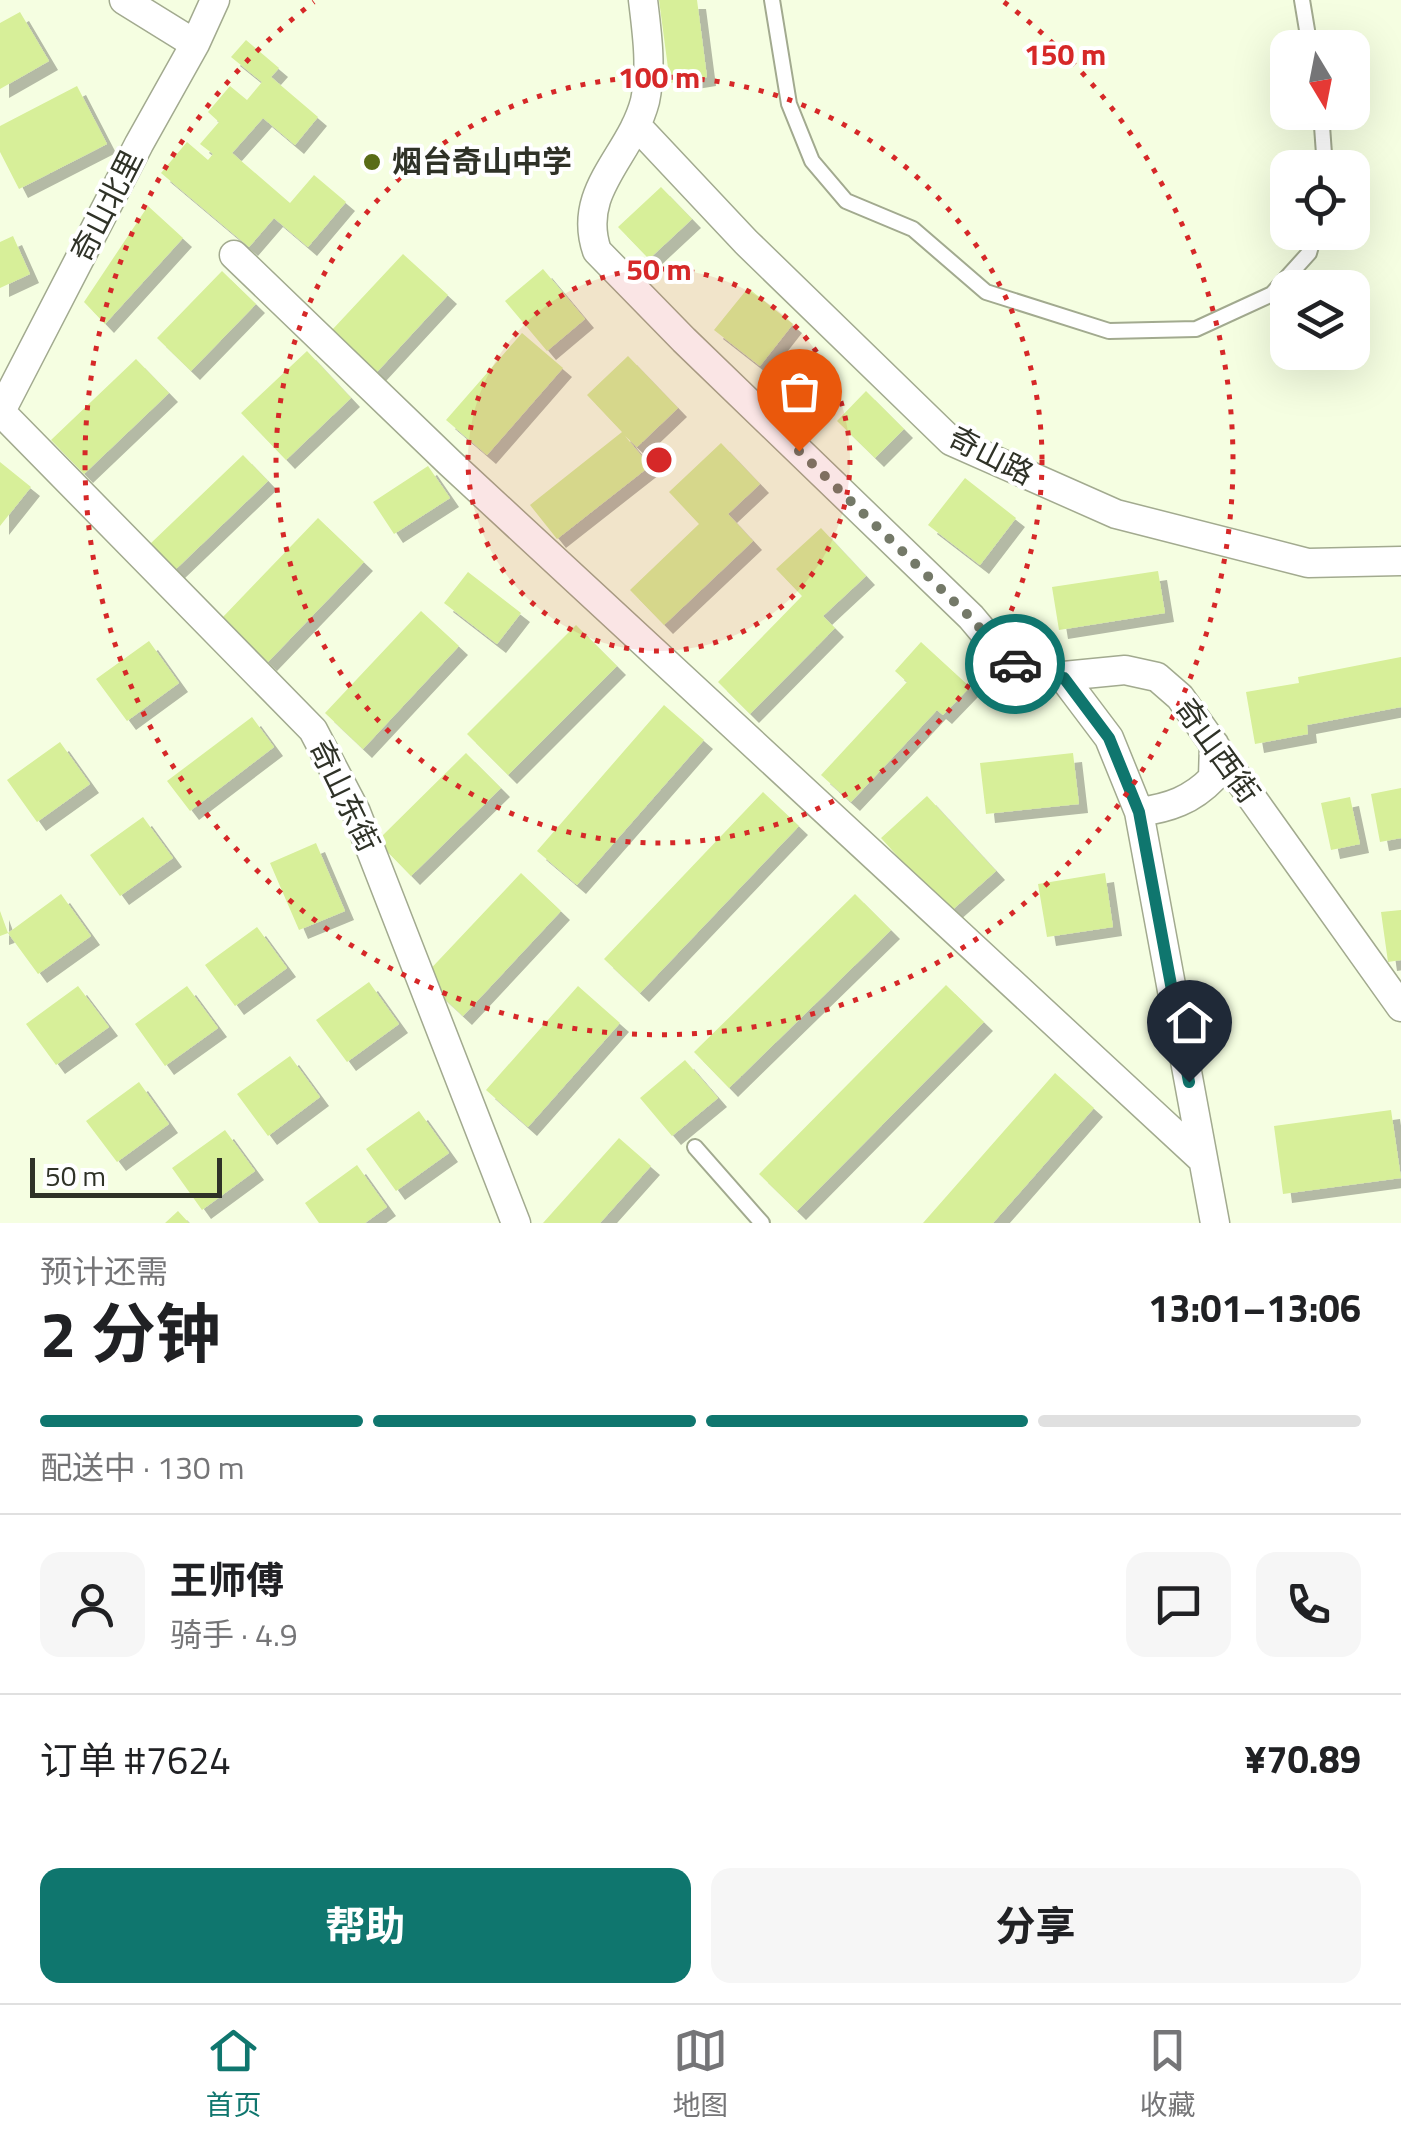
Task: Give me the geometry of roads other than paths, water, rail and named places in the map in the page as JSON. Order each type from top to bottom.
[{"type":"street","points":[[124,0],[196,44]]},
{"type":"street","name":"奇山北里","points":[[0,412],[130,161],[196,44],[215,0]]},
{"type":"street","name":"奇山西街","points":[[643,0],[648,79],[636,124],[596,197],[591,234],[597,251],[971,618],[1008,660],[1043,678],[1126,670],[1158,677],[1180,697],[1401,1007]]},
{"type":"street","name":"奇山路","points":[[636,124],[746,242],[951,441],[1116,514],[1308,563],[1401,561]]},
{"type":"street","points":[[234,255],[450,462],[1203,1160]]},
{"type":"street","name":"奇山东街","points":[[0,412],[313,730],[356,812],[516,1223]]},
{"type":"street","points":[[1064,678],[1109,738],[1139,812],[1215,1223]]},
{"type":"street","points":[[1139,812],[1170,808],[1199,792],[1213,778],[1214,744]]},
{"type":"lane","points":[[772,0],[789,104],[812,161],[846,201],[913,229],[986,292],[1108,331],[1196,328],[1272,294],[1310,250]]},
{"type":"lane","points":[[1302,0],[1307,30]]},
{"type":"lane","points":[[694,1147],[762,1223]]},
{"type":"place","name":"烟台奇山中学","points":[[372,162]]}]
